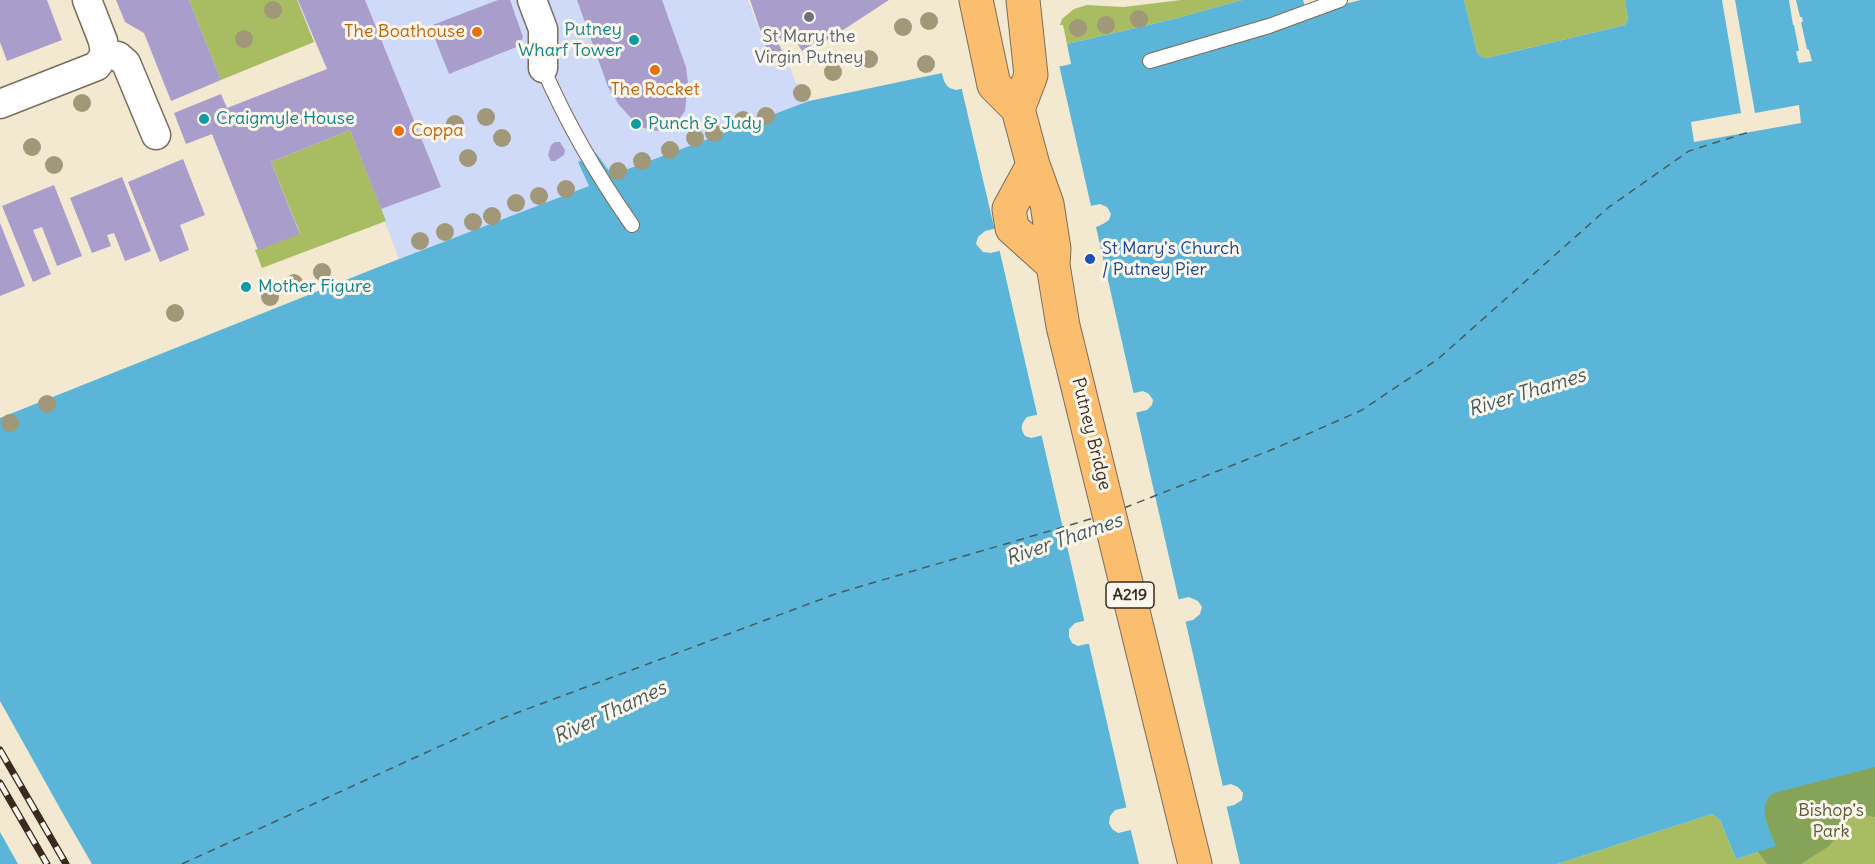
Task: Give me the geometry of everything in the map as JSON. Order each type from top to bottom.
[{"type":"main road","points":[[976,0],[994,85],[1018,110],[1031,75],[1023,0]]},
{"type":"main road","name":"Putney Bridge","points":[[1018,110],[1033,165],[1009,209],[1012,228],[1053,265],[1064,326],[1195,864]]},
{"type":"street","points":[[0,104],[97,66],[105,54],[103,41],[87,0]]},
{"type":"street","points":[[532,0],[543,29],[543,68]]},
{"type":"street","points":[[105,54],[118,57],[126,63],[156,135]]},
{"type":"lane","points":[[1150,61],[1269,26],[1340,0]]},
{"type":"lane","points":[[543,68],[588,158],[632,225]]},
{"type":"shaded area","points":[[297,0],[748,0],[770,60],[785,54],[796,83],[803,85],[809,101],[612,175],[596,153],[578,162],[590,186],[399,259],[327,69]]},
{"type":"green space","points":[[189,0],[297,0],[314,42],[221,80]]},
{"type":"green space","points":[[1181,0],[1242,0],[1174,19],[1067,44],[1063,25],[1060,25],[1062,19],[1074,9],[1087,5],[1124,7]]},
{"type":"green space","points":[[1464,0],[1625,0],[1628,19],[1625,25],[1487,58],[1481,57],[1477,52]]},
{"type":"green space","points":[[350,130],[386,221],[262,268],[255,250],[300,233],[271,162]]},
{"type":"green space","points":[[1875,733],[1875,817],[1854,813],[1829,846],[1801,864],[1767,864],[1742,830],[1761,785]]},
{"type":"green space","name":"Bishop's Park","points":[[1875,767],[1875,864],[1557,864],[1712,814],[1720,820],[1736,859],[1776,846]]},
{"type":"water","name":"River Thames","points":[[1242,0],[1303,0],[1307,13],[1361,0],[1464,0],[1477,52],[1481,57],[1487,58],[1625,25],[1628,19],[1625,0],[1875,0],[1875,767],[1774,793],[1765,804],[1765,811],[1776,846],[1736,859],[1720,820],[1712,814],[1557,864],[0,864],[0,418],[589,186],[578,162],[596,153],[612,175],[809,101],[942,73],[946,84],[956,90],[1071,64],[1067,44],[1174,19]],"holes":[[[1100,204],[1107,207],[1111,214],[1109,220],[1103,224],[991,253],[983,252],[976,244],[978,237],[985,231]],[[1143,391],[1153,400],[1147,410],[1031,438],[1025,436],[1022,428],[1027,417]],[[1189,597],[1198,601],[1202,607],[1200,614],[1193,620],[1078,646],[1072,643],[1069,637],[1069,629],[1075,623]],[[1231,784],[1243,793],[1242,800],[1234,805],[1118,833],[1109,823],[1110,816],[1115,810]]]},
{"type":"pier","points":[[1722,0],[1735,0],[1755,113],[1799,105],[1801,123],[1694,142],[1691,122],[1741,113]]},
{"type":"pier","points":[[1789,0],[1796,0],[1812,61],[1799,63],[1796,51],[1799,51]]},
{"type":"pier","points":[[1065,62],[1059,65],[1091,206],[1097,205],[1097,207],[992,232],[995,231],[961,86]]},
{"type":"pier","points":[[1101,222],[1101,225],[1096,227],[1134,395],[1139,395],[1038,418],[999,248]]},
{"type":"pier","points":[[1142,408],[1136,412],[1179,601],[1184,601],[1085,624],[1041,433]]},
{"type":"pier","points":[[1185,619],[1223,787],[1229,788],[1121,812],[1127,810],[1088,640]]},
{"type":"pier","points":[[0,701],[92,864],[18,864],[0,832]]},
{"type":"pier","points":[[1226,804],[1240,864],[1139,864],[1130,827]]},
{"type":"building","points":[[0,0],[47,0],[62,40],[7,61],[0,42]]},
{"type":"building","points":[[116,0],[189,0],[221,80],[171,101],[144,33],[125,22]]},
{"type":"building","points":[[298,0],[365,0],[441,187],[381,209],[350,130],[271,162],[300,234],[258,250],[212,134],[186,144],[174,113],[221,94],[227,108],[327,69]]},
{"type":"building","name":"The Boathouse","points":[[498,0],[510,0],[523,37],[519,46],[449,74],[430,26]]},
{"type":"building","name":"Putney Wharf Tower","points":[[577,0],[662,0],[686,67],[688,83],[685,111],[677,122],[667,129],[656,131],[644,128],[619,105],[608,87]]},
{"type":"building","name":"St Mary the Virgin Putney","points":[[750,0],[889,0],[823,43],[821,39],[802,51],[791,34],[778,43],[784,54],[770,59]]},
{"type":"building","points":[[560,142],[565,150],[564,155],[551,161],[548,155],[551,145]]},
{"type":"building","points":[[183,159],[205,215],[180,225],[189,250],[160,262],[128,182]]},
{"type":"building","points":[[122,177],[151,251],[125,261],[114,233],[107,235],[111,246],[92,253],[70,198]]},
{"type":"building","points":[[54,185],[82,256],[57,266],[42,227],[33,230],[51,274],[33,282],[2,206]]},
{"type":"building","points":[[0,223],[25,286],[0,296]]},
{"type":"ferry route","points":[[1124,508],[1276,448],[1362,410],[1438,359],[1609,207],[1689,151],[1749,132]]},
{"type":"ferry route","points":[[182,864],[495,721],[838,593],[1094,518]]},
{"type":"railway","points":[[0,750],[66,864]]},
{"type":"railway","points":[[0,783],[47,864]]},
{"type":"place","name":"St Mary the Virgin Putney","points":[[809,17]]},
{"type":"place","name":"The Boathouse","points":[[477,32]]},
{"type":"place","name":"Putney Wharf Tower","points":[[634,40]]},
{"type":"place","name":"The Rocket","points":[[655,70]]},
{"type":"place","name":"Craigmyle House","points":[[204,119]]},
{"type":"place","name":"Punch & Judy","points":[[636,124]]},
{"type":"place","name":"Coppa","points":[[399,131]]},
{"type":"place","name":"St Mary's Church / Putney Pier","points":[[1090,259]]},
{"type":"place","name":"Mother Figure","points":[[246,287]]}]
